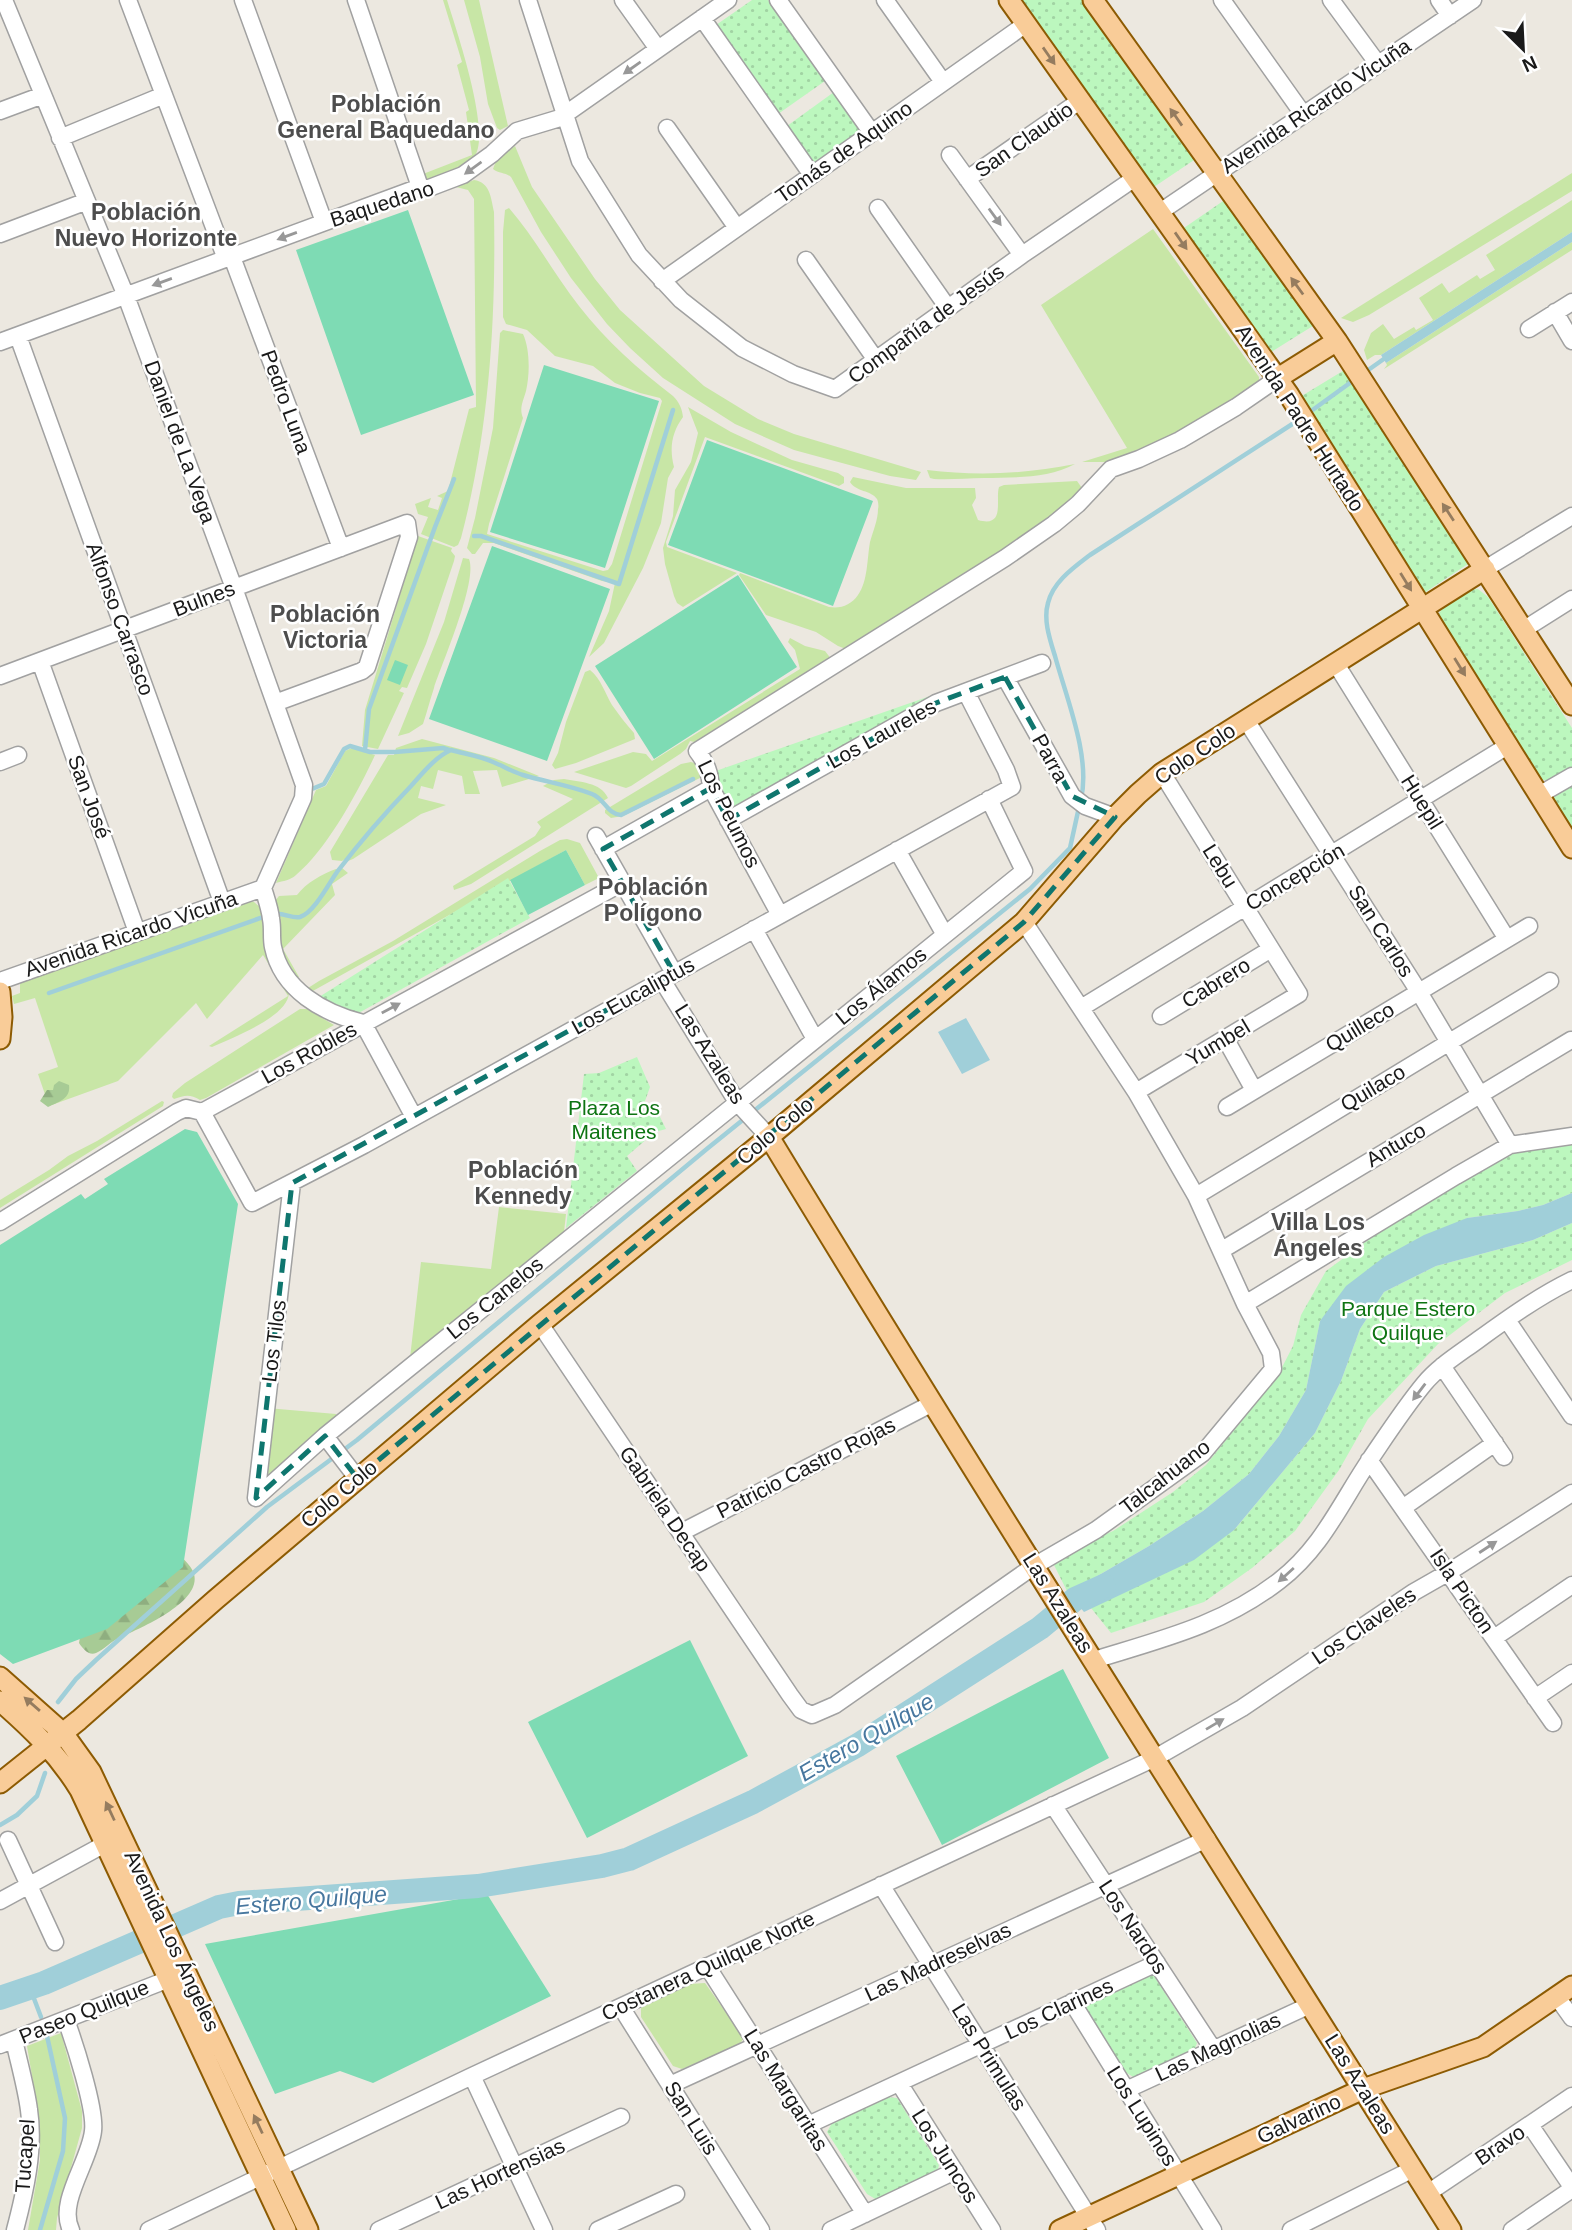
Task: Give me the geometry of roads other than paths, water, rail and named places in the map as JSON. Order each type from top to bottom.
[{"type":"main road","name":"Avenida Padre Hurtado","points":[[1009,0],[1302,414],[1572,848]]},
{"type":"main road","points":[[1093,0],[1337,341],[1572,705]]},
{"type":"main road","points":[[1278,378],[1337,341]]},
{"type":"main road","name":"Colo Colo","points":[[0,1783],[56,1739],[353,1472],[540,1324],[763,1131],[1024,922],[1115,817],[1162,773],[1485,569]]},
{"type":"main road","name":"Avenida Ricardo Vicuña","points":[[0,992],[0,1040]]},
{"type":"main road","name":"Las Azaleas","points":[[763,1131],[931,1404],[1451,2230]]},
{"type":"main road","name":"Avenida Los Ángeles","points":[[0,1677],[56,1739],[106,1844],[152,1921],[308,2230]]},
{"type":"main road","name":"Avenida Los Ángeles","points":[[0,1702],[82,1758],[96,1782],[152,1921]]},
{"type":"main road","name":"Avenida Los Ángeles","points":[[164,1945],[169,1979],[285,2230]]},
{"type":"main road","name":"Galvarino","points":[[1060,2230],[1093,2223],[1179,2175],[1363,2089],[1483,2047],[1565,1991]]},
{"type":"street","name":"Daniel de La Vega","points":[[4,0],[126,296],[234,588],[305,792],[263,888]]},
{"type":"street","name":"Pedro Luna","points":[[128,0],[341,548]]},
{"type":"street","points":[[243,0],[324,222]]},
{"type":"street","points":[[356,0],[420,187]]},
{"type":"street","name":"Compañía de Jesús","points":[[528,0],[579,161],[632,247],[681,300],[742,348],[811,382],[835,389],[1136,178]]},
{"type":"street","points":[[624,0],[658,50]]},
{"type":"street","name":"Baquedano","points":[[0,342],[420,187],[429,188],[463,175],[492,155],[517,131],[564,116],[728,0]]},
{"type":"street","points":[[778,0],[872,133]]},
{"type":"street","points":[[885,0],[943,82]]},
{"type":"street","points":[[1222,0],[1303,114]]},
{"type":"street","points":[[1331,0],[1378,64]]},
{"type":"street","points":[[1438,0],[1450,16]]},
{"type":"street","name":"Avenida Ricardo Vicuña","points":[[1160,212],[1473,0]]},
{"type":"street","points":[[702,18],[812,175]]},
{"type":"street","name":"Tomás de Aquino","points":[[662,281],[1026,24]]},
{"type":"street","points":[[0,111],[43,95]]},
{"type":"street","points":[[60,138],[164,95]]},
{"type":"street","name":"San Claudio","points":[[967,179],[1081,100]]},
{"type":"street","points":[[667,128],[737,228]]},
{"type":"street","points":[[950,155],[1022,256]]},
{"type":"street","points":[[0,234],[87,201]]},
{"type":"street","points":[[878,208],[948,308]]},
{"type":"street","points":[[806,260],[876,360]]},
{"type":"street","points":[[1529,329],[1572,302]]},
{"type":"street","points":[[1555,312],[1572,341]]},
{"type":"street","name":"Alfonso Carrasco","points":[[18,336],[222,902]]},
{"type":"street","name":"Los Peumos","points":[[780,915],[711,788],[710,773],[697,751],[1014,551],[1078,504],[1111,469],[1180,440],[1226,414],[1278,378]]},
{"type":"street","name":"Colo Colo","points":[[1485,569],[1572,516]]},
{"type":"street","name":"Bulnes","points":[[0,676],[407,523],[409,537],[368,667],[275,704]]},
{"type":"street","points":[[1523,629],[1572,599]]},
{"type":"street","name":"San José","points":[[40,661],[137,932]]},
{"type":"street","name":"Los Laureles","points":[[728,820],[936,703],[1042,663]]},
{"type":"street","name":"Huepil","points":[[1336,664],[1507,939]]},
{"type":"street","name":"Parra","points":[[1005,677],[1067,789],[1081,803],[1115,817]]},
{"type":"street","name":"Los Eucaliptus","points":[[202,1112],[252,1203],[414,1117],[1012,787],[966,692]]},
{"type":"street","name":"San Carlos","points":[[1247,720],[1419,992],[1510,1146]]},
{"type":"street","name":"Concepción","points":[[1081,1008],[1509,745]]},
{"type":"street","points":[[0,762],[18,755]]},
{"type":"street","name":"Lebu","points":[[1162,773],[1299,994]]},
{"type":"street","points":[[1539,795],[1572,776]]},
{"type":"street","name":"Las Azaleas","points":[[711,788],[600,843],[668,977],[740,1105],[763,1131]]},
{"type":"street","name":"Los Álamos","points":[[740,1105],[815,1039],[1024,871],[989,799]]},
{"type":"street","points":[[897,850],[945,935]]},
{"type":"street","name":"Los Robles","points":[[0,1222],[177,1112],[186,1108],[202,1112],[622,883]]},
{"type":"street","points":[[263,888],[271,915],[273,946],[282,971],[304,997],[347,1019],[363,1023],[414,1117]]},
{"type":"street","name":"Avenida Ricardo Vicuña","points":[[0,981],[263,888]]},
{"type":"street","name":"Talcahuano","points":[[790,1695],[801,1710],[812,1715],[835,1705],[1034,1566],[1096,1530],[1203,1453],[1273,1370],[1271,1353],[1245,1304],[1196,1196],[1136,1092],[1024,922]]},
{"type":"street","name":"Quilleco","points":[[1227,1107],[1529,926]]},
{"type":"street","points":[[754,929],[815,1039]]},
{"type":"street","name":"Cabrero","points":[[1161,1016],[1271,949]]},
{"type":"street","name":"Quilaco","points":[[1196,1196],[1550,981]]},
{"type":"street","name":"Yumbel","points":[[1136,1092],[1299,994]]},
{"type":"street","points":[[1225,1038],[1255,1090]]},
{"type":"street","name":"Antuco","points":[[1222,1250],[1571,1040]]},
{"type":"street","name":"Los Canelos","points":[[256,1498],[325,1436],[740,1105]]},
{"type":"street","points":[[1245,1304],[1510,1146],[1572,1136]]},
{"type":"street","name":"Los Tilos","points":[[256,1498],[292,1184]]},
{"type":"street","points":[[1094,1660],[1184,1633],[1236,1611],[1280,1580],[1312,1550],[1337,1516],[1370,1460],[1424,1384],[1442,1366],[1507,1320],[1571,1282]]},
{"type":"street","points":[[1507,1320],[1572,1416]]},
{"type":"street","name":"Gabriela Decap","points":[[540,1324],[790,1695]]},
{"type":"street","points":[[1404,1507],[1499,1450],[1442,1366]]},
{"type":"street","name":"Patricio Castro Rojas","points":[[681,1532],[931,1404]]},
{"type":"street","points":[[325,1436],[353,1472]]},
{"type":"street","name":"Isla Picton","points":[[1370,1460],[1553,1723]]},
{"type":"street","name":"Los Claveles","points":[[1155,1758],[1242,1708],[1414,1592],[1572,1493]]},
{"type":"street","points":[[1493,1638],[1572,1585]]},
{"type":"street","points":[[1535,1698],[1572,1673]]},
{"type":"street","name":"Costanera Quilque Norte","points":[[149,2230],[472,2076],[1155,1758]]},
{"type":"street","name":"Los Nardos","points":[[1053,1805],[1213,2049]]},
{"type":"street","name":"Las Madreselvas","points":[[670,2085],[1207,1839]]},
{"type":"street","points":[[8,1840],[55,1942]]},
{"type":"street","points":[[0,1901],[106,1844]]},
{"type":"street","name":"Las Primulas","points":[[881,1885],[1093,2223]]},
{"type":"street","name":"Los Clarines","points":[[808,2124],[1157,1963]]},
{"type":"street","name":"Las Margaritas","points":[[707,1966],[865,2214]]},
{"type":"street","name":"Paseo Quilque","points":[[7,2042],[169,1979]]},
{"type":"street","points":[[1565,1991],[1572,2018]]},
{"type":"street","name":"Los Lupinos","points":[[1072,2003],[1213,2230]]},
{"type":"street","name":"Las Magnolias","points":[[1126,2090],[1310,2005]]},
{"type":"street","name":"San Luis","points":[[621,2007],[761,2230]]},
{"type":"street","points":[[66,2020],[93,2119],[92,2139],[67,2211],[71,2230]]},
{"type":"street","name":"Tucapel","points":[[7,2042],[29,2111],[27,2179],[15,2230]]},
{"type":"street","points":[[472,2076],[544,2230]]},
{"type":"street","name":"Los Juncos","points":[[899,2082],[992,2230]]},
{"type":"street","name":"Bravo","points":[[1428,2193],[1572,2096]]},
{"type":"street","name":"Las Hortensias","points":[[379,2230],[621,2118]]},
{"type":"street","points":[[1512,2230],[1572,2188],[1530,2124]]},
{"type":"street","points":[[1291,2230],[1319,2224],[1413,2169]]},
{"type":"street","points":[[831,2230],[955,2171]]},
{"type":"street","points":[[598,2230],[676,2194]]},
{"type":"water","points":[[1572,232],[1572,242],[1386,363],[1381,355]]},
{"type":"water","points":[[966,1018],[990,1060],[962,1074],[938,1032]]},
{"type":"water","points":[[1572,1193],[1572,1223],[1533,1240],[1436,1266],[1384,1292],[1360,1329],[1341,1381],[1315,1433],[1234,1530],[1194,1560],[1084,1612],[1068,1593],[1203,1511],[1249,1474],[1279,1436],[1306,1390],[1320,1321],[1346,1286],[1384,1257],[1424,1235],[1467,1218],[1518,1211],[1543,1205]]},
{"type":"waterway","points":[[1364,373],[1388,356]]},
{"type":"waterway","points":[[1307,414],[1354,380]]},
{"type":"waterway","points":[[474,536],[481,536],[619,584],[673,410]]},
{"type":"waterway","points":[[1081,799],[1083,765],[1080,746],[1047,623],[1048,603],[1054,588],[1090,555],[1297,421]]},
{"type":"waterway","points":[[365,750],[369,709],[454,479]]},
{"type":"waterway","points":[[307,791],[324,784],[344,749],[350,746],[370,752],[443,748],[449,750]]},
{"type":"waterway","points":[[274,914],[300,917],[311,910],[337,872],[382,817],[429,766],[451,750],[488,760],[523,775],[592,794],[612,812],[621,815],[693,779]]},
{"type":"waterway","points":[[58,1702],[96,1660],[267,1507],[357,1440],[708,1148],[1030,889],[1070,848],[1079,807]]},
{"type":"waterway","points":[[49,993],[266,916]]},
{"type":"waterway","name":"Estero Quilque","points":[[0,1998],[44,1983],[219,1907],[239,1903],[478,1886],[602,1866],[629,1859],[753,1802],[858,1745],[1040,1628],[1075,1599],[1104,1586]]},
{"type":"waterway","points":[[0,1825],[17,1815],[37,1796],[45,1773]]},
{"type":"waterway","points":[[30,1988],[41,2017]]},
{"type":"waterway","points":[[40,2230],[63,2151],[65,2118],[47,2036]]},
{"type":"district","name":"Población General Baquedano","points":[[386,117]]},
{"type":"district","name":"Población Nuevo Horizonte","points":[[146,225]]},
{"type":"district","name":"Población Victoria","points":[[325,627]]},
{"type":"district","name":"Población Polígono","points":[[653,900]]},
{"type":"district","name":"Población Kennedy","points":[[523,1183]]},
{"type":"district","name":"Villa Los Ángeles","points":[[1318,1235]]},
{"type":"park label","name":"Plaza Los Maitenes","points":[[614,1120]]},
{"type":"park label","name":"Parque Estero Quilque","points":[[1408,1321]]}]
